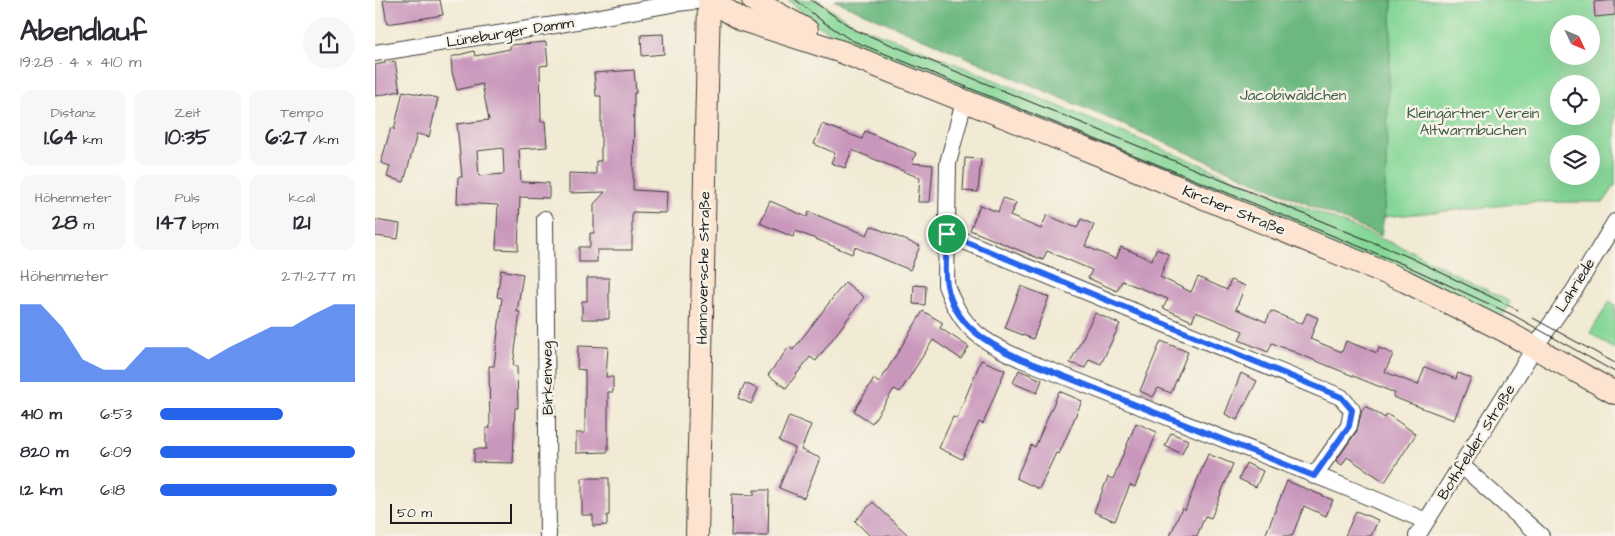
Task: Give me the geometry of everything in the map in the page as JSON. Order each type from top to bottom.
[{"type":"main road","name":"Kircher Straße","points":[[709,0],[742,20],[842,52],[1405,282],[1456,305],[1615,393]]},
{"type":"main road","name":"Hannoversche Straße","points":[[697,536],[709,0]]},
{"type":"main road","name":"Kircher Straße","points":[[753,0],[842,52]]},
{"type":"main road","name":"Kircher Straße","points":[[773,0],[799,26]]},
{"type":"street","name":"Lüneburger Damm","points":[[375,53],[703,0]]},
{"type":"street","points":[[964,101],[948,163],[946,285],[952,302],[961,318],[977,335],[996,348],[1021,359],[1426,522]]},
{"type":"street","name":"Birkenweg","points":[[545,219],[548,536]]},
{"type":"street","name":"Lahriede","points":[[1535,348],[1575,289],[1615,222]]},
{"type":"street","points":[[947,234],[1341,397],[1352,410],[1349,426],[1314,476]]},
{"type":"street","name":"Bothfelder Straße","points":[[1417,536],[1535,348]]},
{"type":"street","points":[[1461,465],[1541,536]]},
{"type":"green space","points":[[788,0],[818,0],[858,26],[917,48],[1411,251],[1510,302],[1501,319],[849,43],[819,26]]},
{"type":"green space","name":"Jacobiwäldchen","points":[[834,0],[1392,0],[1384,217],[1381,236]]},
{"type":"green space","name":"Kleingärtner Verein Altwarmbüchen","points":[[1392,0],[1615,0],[1615,185],[1604,202],[1536,202],[1384,217]]},
{"type":"green space","points":[[1610,301],[1615,305],[1615,350],[1590,333]]},
{"type":"building","points":[[383,0],[440,0],[443,15],[387,24]]},
{"type":"building","points":[[1615,0],[1615,15],[1600,16],[1595,15],[1594,2]]},
{"type":"building","points":[[663,34],[664,54],[642,56],[641,35]]},
{"type":"building","points":[[546,42],[548,65],[540,66],[541,122],[545,121],[547,147],[519,149],[521,182],[549,183],[549,198],[520,197],[518,250],[496,249],[498,205],[457,203],[458,177],[462,177],[457,124],[489,120],[482,84],[457,90],[452,72],[451,57],[474,51],[475,56],[510,49],[510,45]],"holes":[[[503,148],[504,174],[479,176],[477,151]]]},
{"type":"building","points":[[395,61],[400,91],[375,96],[375,65]]},
{"type":"building","points":[[634,70],[636,93],[634,93],[633,190],[667,192],[666,213],[632,212],[632,250],[597,250],[597,262],[579,262],[579,247],[590,247],[590,233],[594,233],[594,204],[605,192],[569,193],[569,173],[596,174],[596,161],[601,161],[601,96],[596,96],[594,73]]},
{"type":"building","points":[[403,91],[438,98],[429,137],[417,134],[404,182],[387,177],[390,166],[381,163],[391,127],[394,130]]},
{"type":"building","points":[[822,124],[862,139],[865,131],[916,153],[912,163],[933,165],[930,202],[918,202],[920,178],[852,150],[845,168],[831,163],[835,153],[814,144]]},
{"type":"building","points":[[965,158],[981,159],[978,192],[963,191]]},
{"type":"building","points":[[1003,198],[1016,203],[1010,216],[1041,229],[1047,215],[1077,228],[1081,219],[1094,225],[1085,246],[1116,259],[1121,247],[1152,260],[1156,249],[1169,254],[1160,277],[1191,292],[1198,277],[1227,290],[1231,280],[1245,286],[1236,309],[1266,322],[1271,311],[1302,324],[1307,313],[1318,318],[1310,339],[1342,352],[1346,341],[1377,353],[1379,348],[1393,354],[1385,372],[1418,385],[1425,367],[1456,379],[1458,373],[1471,378],[1454,420],[1393,397],[1395,393],[1272,343],[1268,352],[1239,340],[1243,331],[1196,312],[1192,321],[1163,308],[1168,299],[1122,281],[1117,291],[1088,278],[1092,270],[1047,251],[1043,260],[970,230],[980,205],[998,212]]},
{"type":"building","points":[[770,201],[807,217],[809,212],[867,235],[871,226],[920,246],[910,270],[855,247],[852,254],[796,231],[793,237],[760,223]]},
{"type":"building","points":[[375,220],[400,224],[398,239],[375,236]]},
{"type":"building","points":[[501,270],[523,274],[517,312],[520,312],[513,366],[517,366],[518,408],[515,408],[513,463],[474,462],[474,449],[486,449],[486,428],[490,428],[489,366],[494,366],[502,298],[497,297]]},
{"type":"building","points":[[587,278],[609,278],[609,319],[582,319],[582,301],[587,301]]},
{"type":"building","points":[[845,282],[864,297],[816,361],[810,357],[786,388],[768,375],[789,347],[793,350]]},
{"type":"building","points":[[914,285],[926,286],[925,305],[913,304]]},
{"type":"building","points":[[1021,286],[1049,297],[1033,339],[1005,328]]},
{"type":"building","points":[[923,311],[943,323],[940,328],[969,347],[961,359],[933,340],[900,392],[894,389],[872,423],[854,411],[874,379],[879,383]]},
{"type":"building","points":[[1095,313],[1120,324],[1101,364],[1089,359],[1085,368],[1070,363]]},
{"type":"building","points":[[1161,341],[1188,352],[1171,393],[1158,388],[1153,397],[1140,391]]},
{"type":"building","points":[[578,346],[608,347],[606,377],[613,377],[613,392],[608,392],[608,452],[576,453],[576,433],[585,433],[585,370],[577,369]]},
{"type":"building","points":[[981,360],[1005,370],[983,424],[979,422],[962,459],[939,448],[953,417],[957,418]]},
{"type":"building","points":[[1019,370],[1042,380],[1037,393],[1013,383]]},
{"type":"building","points":[[1241,373],[1257,381],[1237,420],[1225,414]]},
{"type":"building","points":[[745,383],[758,389],[751,404],[738,398]]},
{"type":"building","points":[[1059,391],[1082,401],[1059,454],[1056,453],[1039,489],[1016,478],[1031,445],[1035,447]]},
{"type":"building","points":[[1365,406],[1385,418],[1387,414],[1416,434],[1385,482],[1347,457],[1342,465],[1336,461],[1357,431],[1362,410]]},
{"type":"building","points":[[789,416],[811,425],[801,450],[820,458],[804,498],[779,488],[795,448],[779,441]]},
{"type":"building","points":[[1136,423],[1157,432],[1135,487],[1130,485],[1115,521],[1094,512],[1108,477],[1113,479]]},
{"type":"building","points":[[1171,433],[1188,440],[1182,454],[1165,446]]},
{"type":"building","points":[[1208,454],[1233,464],[1211,518],[1205,516],[1197,536],[1170,536],[1182,508],[1185,510]]},
{"type":"building","points":[[1246,463],[1263,471],[1256,487],[1239,479]]},
{"type":"building","points":[[582,478],[609,478],[609,515],[607,515],[607,525],[593,526],[593,515],[582,515]]},
{"type":"building","points":[[1287,481],[1333,500],[1326,516],[1304,506],[1292,536],[1265,536]]},
{"type":"building","points":[[754,490],[769,490],[768,536],[731,536],[732,494],[754,495]]},
{"type":"building","points":[[873,502],[909,536],[870,536],[855,521]]},
{"type":"building","points":[[1356,511],[1378,520],[1371,536],[1345,536]]},
{"type":"tram line","points":[[796,0],[822,21],[851,40],[1405,265],[1513,315],[1615,372]]},
{"type":"tram line","points":[[811,0],[855,30],[1409,257],[1518,310]]},
{"type":"tram line","points":[[1533,318],[1615,363]]},
{"type":"route","points":[[947,234],[1341,397],[1352,410],[1349,426],[1314,476],[996,348],[977,335],[961,318],[952,302],[946,285],[947,234]]}]
